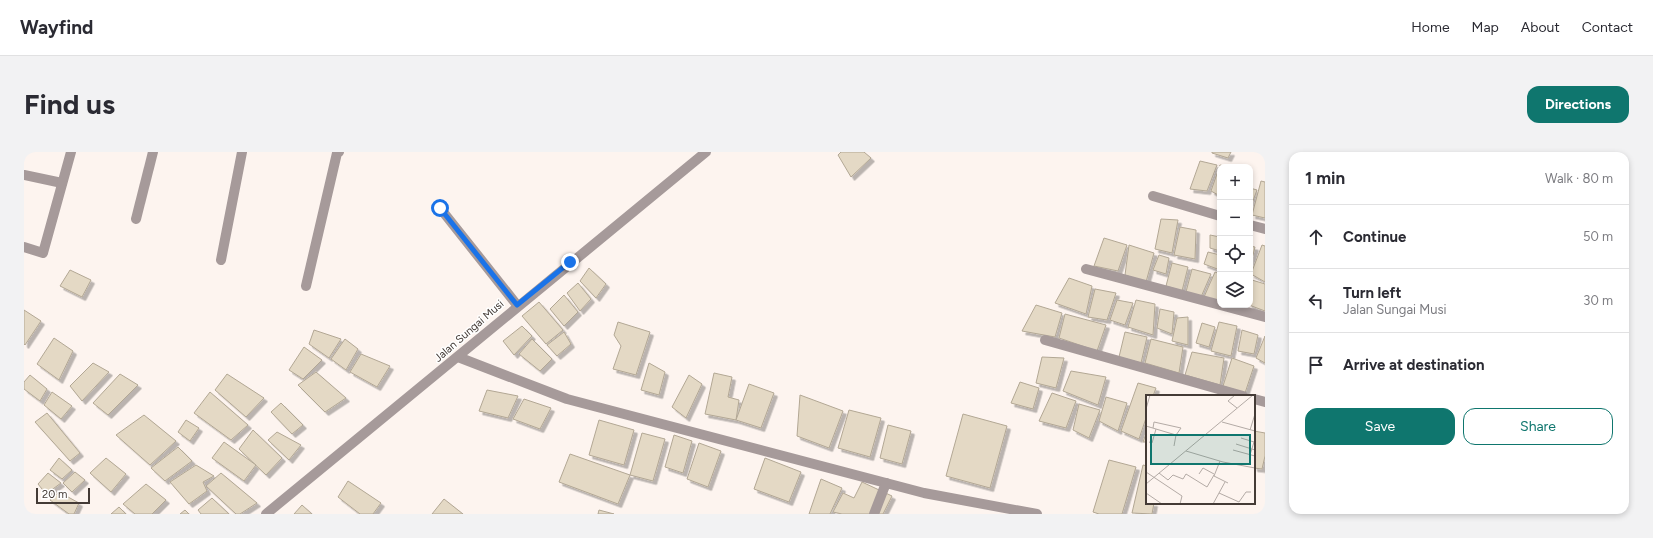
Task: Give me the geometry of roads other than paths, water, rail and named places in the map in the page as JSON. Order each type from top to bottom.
[{"type":"street","points":[[24,247],[43,253],[71,152]]},
{"type":"street","points":[[136,219],[153,152]]},
{"type":"street","points":[[221,260],[242,152]]},
{"type":"street","points":[[306,286],[336,152]]},
{"type":"street","name":"Jalan Sungai Musi","points":[[266,514],[458,357],[517,305],[706,152]]},
{"type":"street","points":[[24,175],[62,183]]},
{"type":"street","points":[[1153,196],[1217,215]]},
{"type":"street","points":[[440,208],[517,305]]},
{"type":"street","points":[[1253,225],[1265,229]]},
{"type":"street","points":[[1086,269],[1265,317]]},
{"type":"street","points":[[1045,340],[1239,395]]},
{"type":"street","points":[[458,357],[567,399],[924,493],[1037,514]]},
{"type":"street","points":[[1255,399],[1265,402]]},
{"type":"street","points":[[874,514],[886,483]]}]
